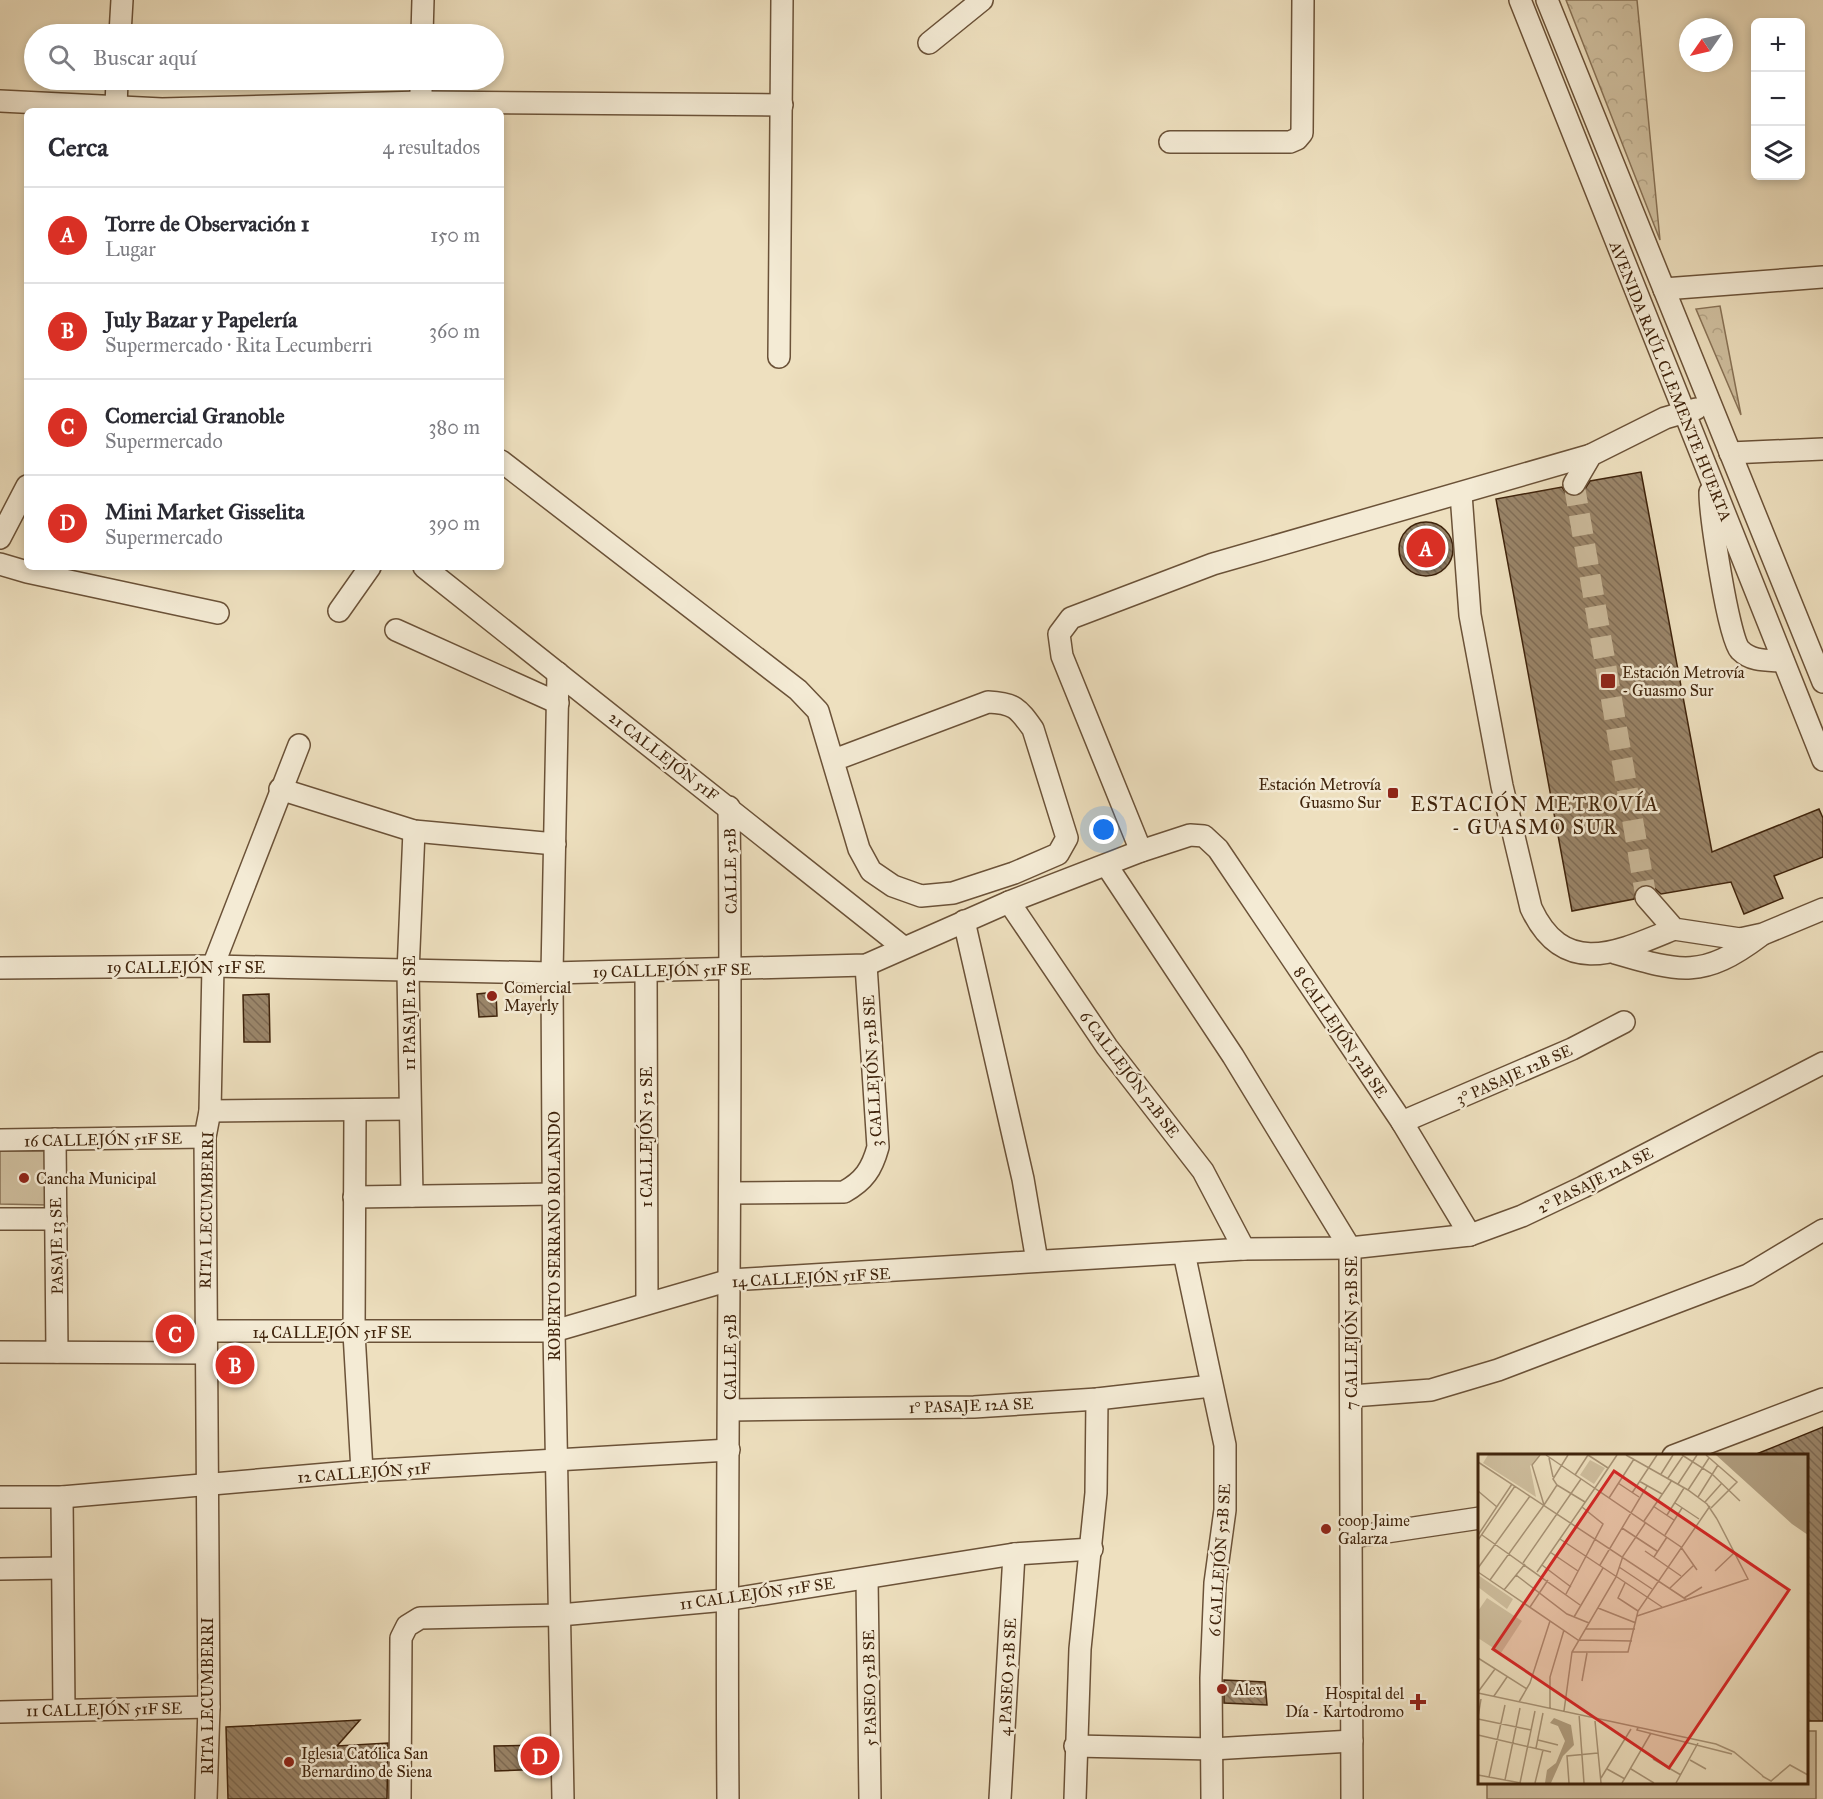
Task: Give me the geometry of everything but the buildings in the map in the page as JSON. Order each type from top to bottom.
[{"type":"street","points":[[121,24],[122,0]]},
{"type":"street","points":[[422,24],[423,0]]},
{"type":"street","points":[[779,357],[782,0]]},
{"type":"street","points":[[929,44],[982,0]]},
{"type":"street","points":[[1170,142],[1290,142],[1297,139],[1302,133],[1303,0]]},
{"type":"street","name":"AVENIDA RAÚL CLEMENTE HUERTA","points":[[1520,0],[1823,760]]},
{"type":"street","name":"AVENIDA RAÚL CLEMENTE HUERTA","points":[[1547,0],[1823,682]]},
{"type":"street","points":[[116,107],[117,90]]},
{"type":"street","points":[[421,90],[421,102]]},
{"type":"street","points":[[0,100],[131,108]]},
{"type":"street","points":[[315,108],[392,107],[421,102],[782,105]]},
{"type":"street","points":[[1664,289],[1823,277]]},
{"type":"street","points":[[1141,851],[1062,656],[1059,634],[1071,618],[1213,564],[1591,455],[1683,412],[1711,405]]},
{"type":"street","points":[[1730,453],[1823,449]]},
{"type":"street","points":[[1574,484],[1591,455]]},
{"type":"street","points":[[504,463],[798,690],[818,711],[859,849],[871,871],[893,886],[921,896],[952,893],[1014,873],[1058,854],[1067,838],[1033,729],[1022,713],[1009,703],[988,702],[834,760]]},
{"type":"street","points":[[1710,479],[1710,517],[1735,643],[1751,658],[1783,661]]},
{"type":"street","points":[[24,492],[0,538],[3,555],[0,562],[27,572],[218,613]]},
{"type":"street","points":[[1461,494],[1470,615],[1502,786],[1531,908],[1539,927],[1558,944],[1584,954],[1615,953],[1653,964],[1686,970],[1711,965],[1733,956],[1763,934]]},
{"type":"street","points":[[339,611],[368,570]]},
{"type":"street","name":"21 CALLEJÓN 51F","points":[[428,570],[903,947]]},
{"type":"street","points":[[396,630],[558,703]]},
{"type":"street","name":"ROBERTO SERRANO ROLANDO","points":[[558,673],[552,973],[554,1331],[562,1799]]},
{"type":"street","name":"RITA LECUMBERRI","points":[[206,1799],[209,1707],[205,1137],[210,1111],[213,966],[299,745]]},
{"type":"street","points":[[280,789],[414,831],[555,844]]},
{"type":"street","name":"CALLE 52B","points":[[728,1799],[726,1600],[730,1410],[729,807]]},
{"type":"street","name":"11 PASAJE 12 SE","points":[[411,1196],[408,972],[414,831]]},
{"type":"street","name":"19 CALLEJÓN 51F SE","points":[[0,968],[213,966],[408,972],[552,973],[866,965],[1009,902],[1141,851],[1190,835],[1204,836]]},
{"type":"street","name":"8 CALLEJÓN 52B SE","points":[[1204,836],[1218,849],[1402,1122],[1470,1235]]},
{"type":"street","name":"7 CALLEJÓN 52B SE","points":[[1107,866],[1233,1056],[1350,1248],[1353,1537],[1352,1799]]},
{"type":"street","points":[[1646,897],[1674,928]]},
{"type":"street","name":"6 CALLEJÓN 52B SE","points":[[1009,902],[1107,1047],[1203,1171],[1244,1249]]},
{"type":"street","points":[[1615,953],[1674,928],[1740,939],[1763,934],[1823,909]]},
{"type":"street","points":[[964,921],[1023,1179],[1037,1261]]},
{"type":"street","name":"3 CALLEJÓN 52B SE","points":[[730,1193],[844,1192],[860,1183],[873,1166],[878,1147],[866,965]]},
{"type":"street","name":"1 CALLEJÓN 52 SE","points":[[646,970],[647,1304]]},
{"type":"street","name":"3° PASAJE 12B SE","points":[[1402,1122],[1572,1049],[1624,1022]]},
{"type":"street","name":"2° PASAJE 12A SE","points":[[1350,1248],[1470,1235],[1522,1216],[1823,1063]]},
{"type":"street","points":[[210,1111],[410,1109]]},
{"type":"street","points":[[355,1111],[354,1333],[362,1471]]},
{"type":"street","name":"16 CALLEJÓN 51F SE","points":[[0,1140],[205,1137]]},
{"type":"street","name":"PASAJE 13 SE","points":[[55,1139],[57,1352]]},
{"type":"street","points":[[354,1197],[553,1194]]},
{"type":"street","points":[[0,1219],[56,1219]]},
{"type":"street","points":[[1352,1396],[1431,1390],[1488,1374],[1748,1275],[1823,1230]]},
{"type":"street","name":"14 CALLEJÓN 51F SE","points":[[205,1331],[354,1333],[554,1331],[730,1280],[1244,1249],[1350,1248]]},
{"type":"street","name":"6 CALLEJÓN 52B SE","points":[[1185,1253],[1211,1386],[1226,1445],[1225,1510],[1215,1583],[1213,1631],[1212,1799]]},
{"type":"street","points":[[0,1352],[206,1353]]},
{"type":"street","name":"1° PASAJE 12A SE","points":[[730,1410],[974,1407],[1097,1399],[1211,1386]]},
{"type":"street","points":[[1075,1799],[1080,1649],[1092,1549],[1097,1399]]},
{"type":"street","points":[[1676,1454],[1823,1399]]},
{"type":"street","name":"12 CALLEJÓN 51F","points":[[0,1497],[62,1497],[362,1471],[729,1450]]},
{"type":"street","points":[[62,1497],[64,1709]]},
{"type":"street","points":[[1353,1537],[1478,1518]]},
{"type":"street","name":"11 CALLEJÓN 51F SE","points":[[400,1799],[401,1638],[406,1626],[420,1618],[560,1615],[726,1600],[1014,1554],[1092,1549]]},
{"type":"street","name":"4 PASEO 52B SE","points":[[1000,1799],[1014,1554]]},
{"type":"street","points":[[0,1569],[62,1568]]},
{"type":"street","name":"5 PASEO 52B SE","points":[[867,1578],[870,1799]]},
{"type":"street","name":"11 CALLEJÓN 51F SE","points":[[0,1712],[209,1707]]},
{"type":"street","points":[[1075,1746],[1212,1749],[1352,1741]]},
{"type":"green space","points":[[1566,0],[1637,0],[1660,240]]},
{"type":"green space","points":[[1720,306],[1741,415],[1696,309]]},
{"type":"green space","name":"Cancha Municipal","points":[[0,1151],[47,1151],[49,1205],[0,1204]]},
{"type":"green space","points":[[1808,1731],[1816,1731],[1816,1799],[1487,1799],[1487,1784],[1808,1784]]},
{"type":"tunnel","points":[[1574,484],[1646,897]]},
{"type":"place","name":"Torre de Observación 1","points":[[1426,548]]},
{"type":"place","name":"Estación Metrovía - Guasmo Sur","points":[[1608,681]]},
{"type":"place","name":"Estación Metrovía Guasmo Sur","points":[[1393,793]]},
{"type":"place","name":"Comercial Mayerly","points":[[492,996]]},
{"type":"place","name":"Cancha Municipal","points":[[24,1178]]},
{"type":"place","name":"Comercial Granoble","points":[[175,1334]]},
{"type":"place","name":"July Bazar y Papelería","points":[[235,1365]]},
{"type":"place","name":"coop Jaime Galarza","points":[[1326,1529]]},
{"type":"place","name":"Alex","points":[[1222,1689]]},
{"type":"place","name":"Hospital del Día - Kartodromo","points":[[1418,1702]]},
{"type":"place","name":"Mini Market Gisselita","points":[[540,1756]]},
{"type":"place","name":"Iglesia Católica San Bernardino de Siena","points":[[289,1762]]},
{"type":"district","name":"ESTACIÓN METROVÍA - GUASMO SUR","points":[[1535,816]]}]
